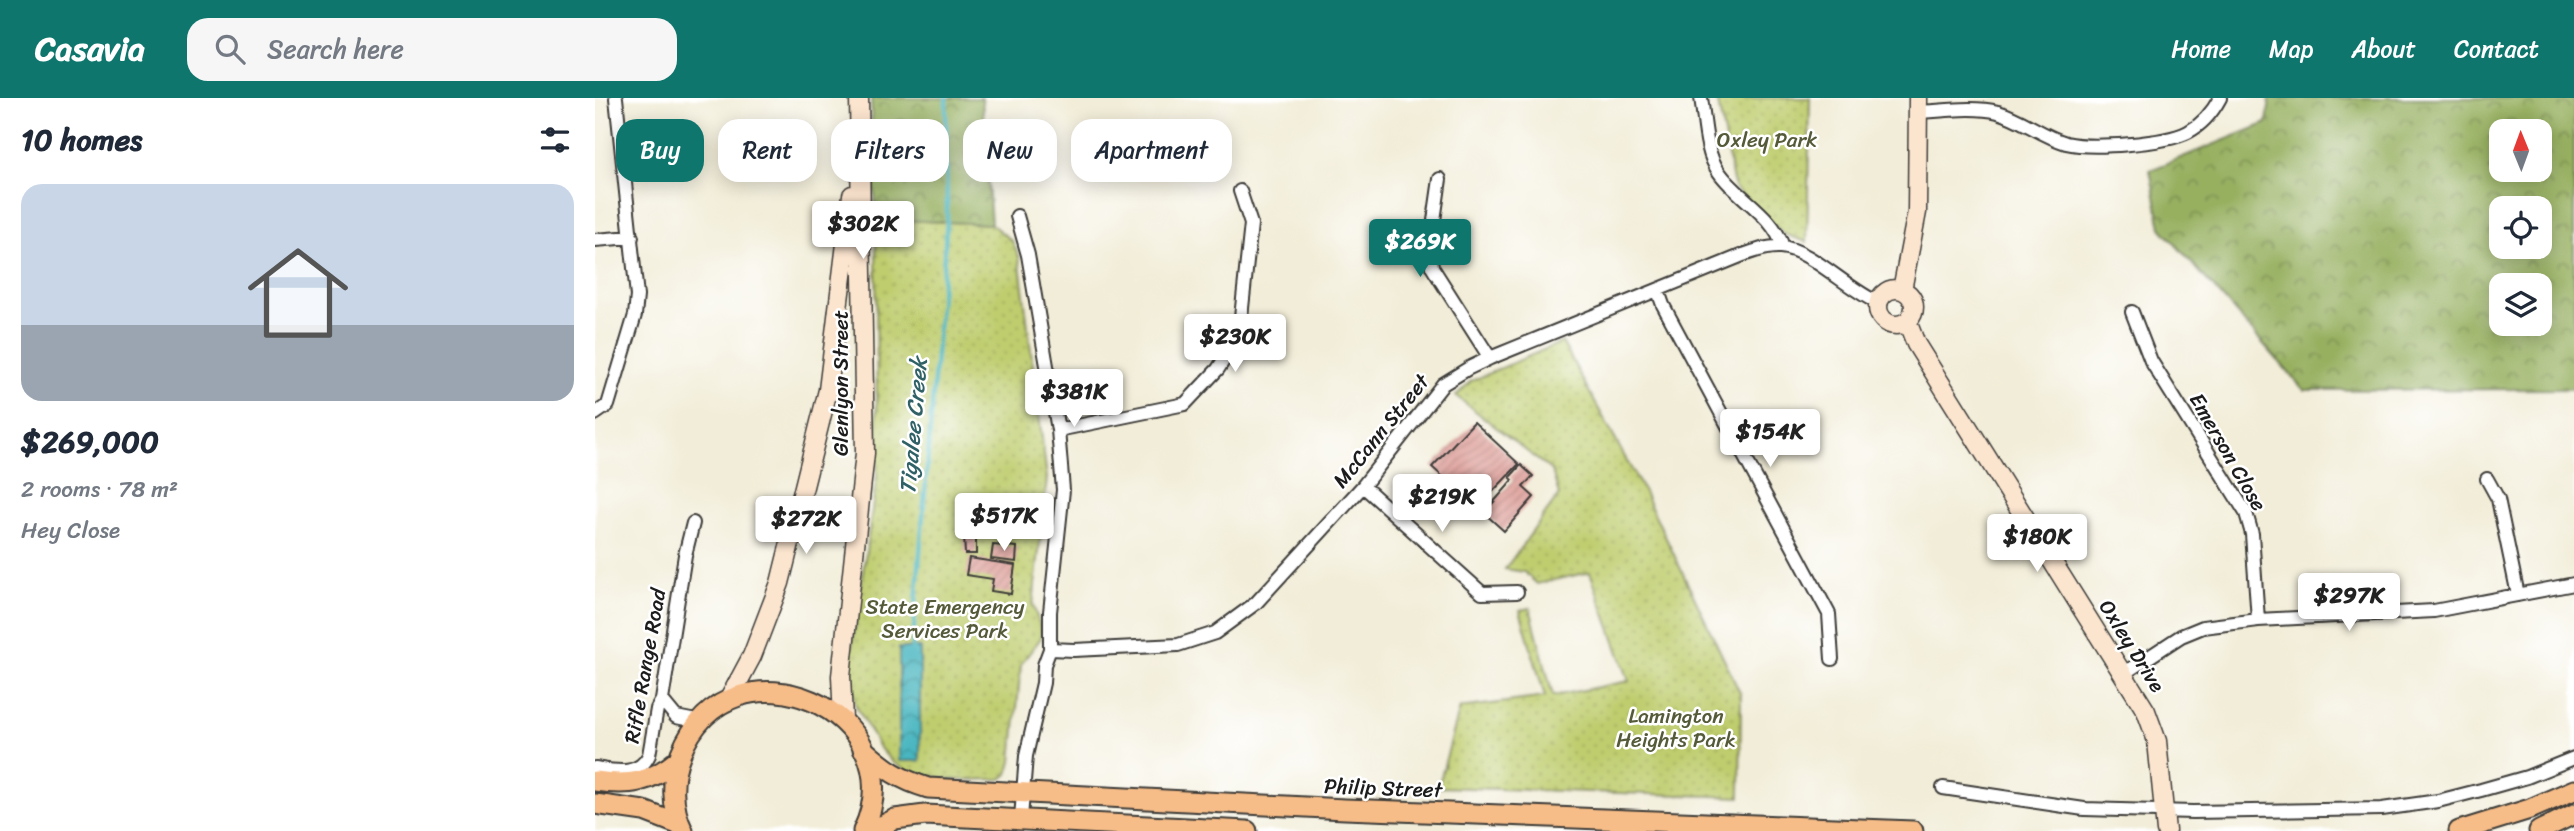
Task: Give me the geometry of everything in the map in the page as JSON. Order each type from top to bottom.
[{"type":"main road","name":"Glenlyon Street","points":[[859,98],[860,119]]},
{"type":"main road","points":[[1902,290],[1916,220],[1917,105]]},
{"type":"main road","name":"Glenlyon Street","points":[[728,701],[752,656],[780,583],[828,390],[853,182]]},
{"type":"main road","name":"Glenlyon Street","points":[[843,720],[841,676],[865,453],[861,182]]},
{"type":"main road","points":[[1902,290],[1908,293],[1914,304],[1914,311],[1906,321],[1895,325],[1880,315],[1879,303],[1888,291],[1902,290]]},
{"type":"main road","name":"Oxley Drive","points":[[1906,321],[1916,344],[2146,711],[2157,741],[2166,831]]},
{"type":"main road","points":[[681,828],[674,804],[674,782],[678,760],[691,733],[728,701],[758,692],[789,692],[818,702],[843,720],[863,748],[870,772],[872,795],[863,831]]},
{"type":"main road","name":"Philip Street","points":[[863,748],[887,771],[928,788],[1332,808],[1913,831]]},
{"type":"main road","points":[[595,781],[614,784],[639,783],[664,772],[678,760]]},
{"type":"main road","points":[[2459,831],[2530,809],[2574,789]]},
{"type":"main road","points":[[595,804],[644,811],[681,828]]},
{"type":"main road","points":[[2539,831],[2574,814]]},
{"type":"main road","points":[[872,831],[895,819],[911,816],[1021,818],[1159,829],[1247,831]]},
{"type":"street","points":[[595,414],[608,405],[635,315],[637,296],[616,98]]},
{"type":"street","points":[[1701,98],[1712,158],[1719,173],[1779,234],[1783,247],[1800,252],[1864,297],[1879,303]]},
{"type":"street","points":[[1917,105],[1998,113],[2070,144],[2115,145],[2186,134],[2206,119],[2220,98]]},
{"type":"street","points":[[1440,179],[1430,248],[1432,267],[1490,358]]},
{"type":"street","points":[[1058,430],[1185,404],[1218,369],[1239,336],[1251,224],[1240,191]]},
{"type":"street","points":[[1017,216],[1028,255],[1058,430],[1063,490],[1050,612],[1050,649],[1044,665],[1043,683],[1026,755],[1021,818]]},
{"type":"street","points":[[595,240],[632,237]]},
{"type":"street","name":"McCann Street","points":[[1050,649],[1178,645],[1215,633],[1256,603],[1363,486],[1443,384],[1490,358],[1743,255],[1762,249],[1783,247]]},
{"type":"street","points":[[1658,291],[1663,305],[1829,614],[1832,659]]},
{"type":"street","name":"Emerson Close","points":[[2132,312],[2151,360],[2246,513],[2252,534],[2258,620]]},
{"type":"street","points":[[2487,479],[2498,499],[2518,595]]},
{"type":"street","points":[[1363,486],[1482,593],[1517,592]]},
{"type":"street","name":"Rifle Range Road","points":[[595,768],[634,770],[646,762],[657,709],[662,700],[685,555],[693,523]]},
{"type":"street","points":[[2123,674],[2181,636],[2203,627],[2258,620],[2434,611],[2574,584]]},
{"type":"street","points":[[662,700],[676,717],[701,722]]},
{"type":"street","points":[[1943,788],[2084,809],[2314,812],[2382,809],[2438,801],[2481,790],[2527,777],[2574,758]]},
{"type":"green space","points":[[871,98],[982,98],[984,119],[963,119],[963,182],[988,182],[991,224],[876,219],[874,182],[949,182],[949,119],[872,119]]},
{"type":"green space","name":"Oxley Park","points":[[1717,98],[1810,98],[1807,242],[1784,234],[1734,187]]},
{"type":"green space","points":[[2270,98],[2574,98],[2574,389],[2304,390],[2161,228],[2150,170],[2267,123]]},
{"type":"green space","name":"State Emergency Services Park","points":[[876,219],[991,224],[1012,241],[1019,256],[1047,478],[1033,605],[1041,629],[1041,638],[1021,664],[1012,762],[1008,774],[1002,779],[958,780],[913,774],[892,762],[878,746],[855,704],[850,661],[877,476]]},
{"type":"green space","name":"Lamington Heights Park","points":[[1562,342],[1644,492],[1741,695],[1740,797],[1438,787],[1460,708],[1545,697],[1520,610],[1530,608],[1553,696],[1629,681],[1590,572],[1537,584],[1524,572],[1505,569],[1559,495],[1552,471],[1456,396],[1471,381]]},
{"type":"water","points":[[899,648],[920,648],[920,761],[899,761]]},
{"type":"building","points":[[1474,422],[1519,464],[1477,508],[1432,467]]},
{"type":"building","points":[[1521,465],[1533,476],[1523,487],[1534,497],[1504,531],[1484,513],[1513,480],[1510,477]]},
{"type":"building","points":[[964,536],[976,536],[976,554],[965,554]]},
{"type":"building","points":[[993,545],[1017,547],[1016,562],[991,559]]},
{"type":"building","points":[[969,558],[1015,565],[1011,594],[991,591],[993,579],[966,575]]},
{"type":"waterway","name":"Tigalee Creek","points":[[912,652],[947,219],[946,98]]}]
